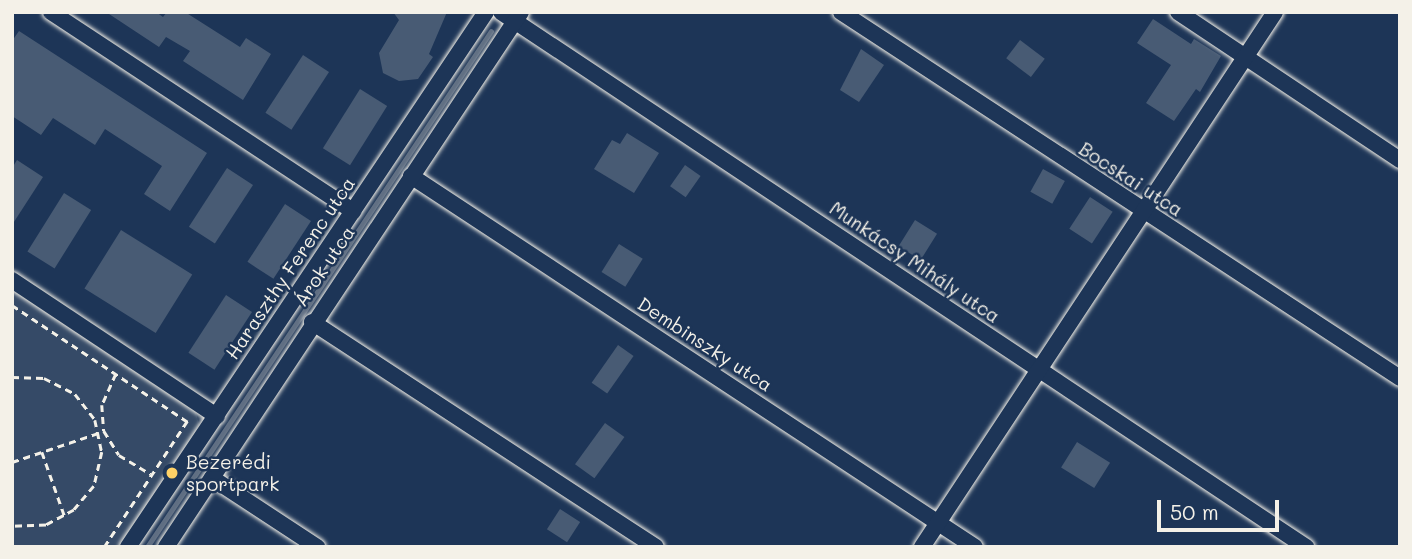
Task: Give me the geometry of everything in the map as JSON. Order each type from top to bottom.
[{"type":"street","points":[[51,12],[353,211]]},
{"type":"street","name":"Haraszthy Ferenc utca","points":[[128,547],[486,12]]},
{"type":"street","name":"Munkácsy Mihály utca","points":[[501,12],[517,18],[1038,371],[1306,547]]},
{"type":"street","name":"Bocskai utca","points":[[841,12],[1142,212],[1400,378]]},
{"type":"street","points":[[1178,12],[1400,160]]},
{"type":"street","points":[[922,547],[1275,12]]},
{"type":"street","name":"Árok utca","points":[[166,547],[312,322],[517,18]]},
{"type":"street","name":"Dembinszky utca","points":[[411,176],[975,547]]},
{"type":"street","points":[[12,279],[217,416]]},
{"type":"street","points":[[312,322],[656,547]]},
{"type":"street","points":[[212,478],[317,547]]},
{"type":"path","points":[[12,305],[205,433]]},
{"type":"path","points":[[116,374],[102,405],[104,431],[119,455],[152,475]]},
{"type":"path","points":[[12,377],[44,378],[69,389],[89,409],[99,432],[102,459],[96,480],[83,502],[65,517],[38,526],[12,526]]},
{"type":"path","points":[[104,547],[199,404]]},
{"type":"path","points":[[12,462],[104,431]]},
{"type":"path","points":[[41,452],[65,517]]},
{"type":"shaded area","points":[[12,290],[195,410],[200,427],[122,547],[12,547]]},
{"type":"building","points":[[106,12],[156,12],[163,17],[167,12],[185,12],[240,47],[246,38],[271,54],[243,100],[183,61],[190,51],[166,37],[159,47]]},
{"type":"building","points":[[393,12],[447,12],[429,54],[433,57],[418,79],[399,81],[383,73],[379,53],[399,20]]},
{"type":"building","points":[[1153,19],[1191,44],[1194,39],[1221,56],[1200,92],[1196,89],[1174,121],[1146,103],[1171,65],[1137,43]]},
{"type":"building","points":[[19,31],[207,153],[170,211],[144,194],[162,166],[105,129],[95,145],[53,118],[41,135],[12,116],[12,41]]},
{"type":"building","points":[[1020,40],[1045,59],[1031,77],[1006,58]]},
{"type":"building","points":[[861,49],[884,65],[859,102],[840,90]]},
{"type":"building","points":[[303,55],[329,72],[291,130],[265,113]]},
{"type":"building","points":[[360,89],[387,106],[350,165],[323,148]]},
{"type":"building","points":[[627,133],[659,153],[634,193],[594,169],[612,140],[620,144]]},
{"type":"building","points":[[17,160],[43,177],[12,225],[12,168]]},
{"type":"building","points":[[685,165],[701,176],[686,197],[670,186]]},
{"type":"building","points":[[227,168],[253,185],[215,244],[189,227]]},
{"type":"building","points":[[1043,169],[1065,181],[1052,204],[1030,192]]},
{"type":"building","points":[[64,193],[91,210],[55,268],[27,252]]},
{"type":"building","points":[[1090,197],[1113,212],[1092,244],[1069,229]]},
{"type":"building","points":[[285,204],[311,221],[273,279],[247,262]]},
{"type":"building","points":[[915,220],[937,234],[921,260],[899,246]]},
{"type":"building","points":[[121,230],[192,275],[156,333],[84,289]]},
{"type":"building","points":[[619,244],[643,259],[625,287],[602,272]]},
{"type":"building","points":[[226,295],[252,312],[214,370],[188,353]]},
{"type":"building","points":[[618,345],[634,356],[607,394],[592,383]]},
{"type":"building","points":[[605,423],[624,437],[594,478],[575,464]]},
{"type":"building","points":[[1077,442],[1110,463],[1094,488],[1061,467]]},
{"type":"building","points":[[560,509],[580,522],[567,542],[547,529]]},
{"type":"waterway","points":[[147,547],[491,31]]},
{"type":"place","name":"Bezerédi sportpark","points":[[172,473]]}]
